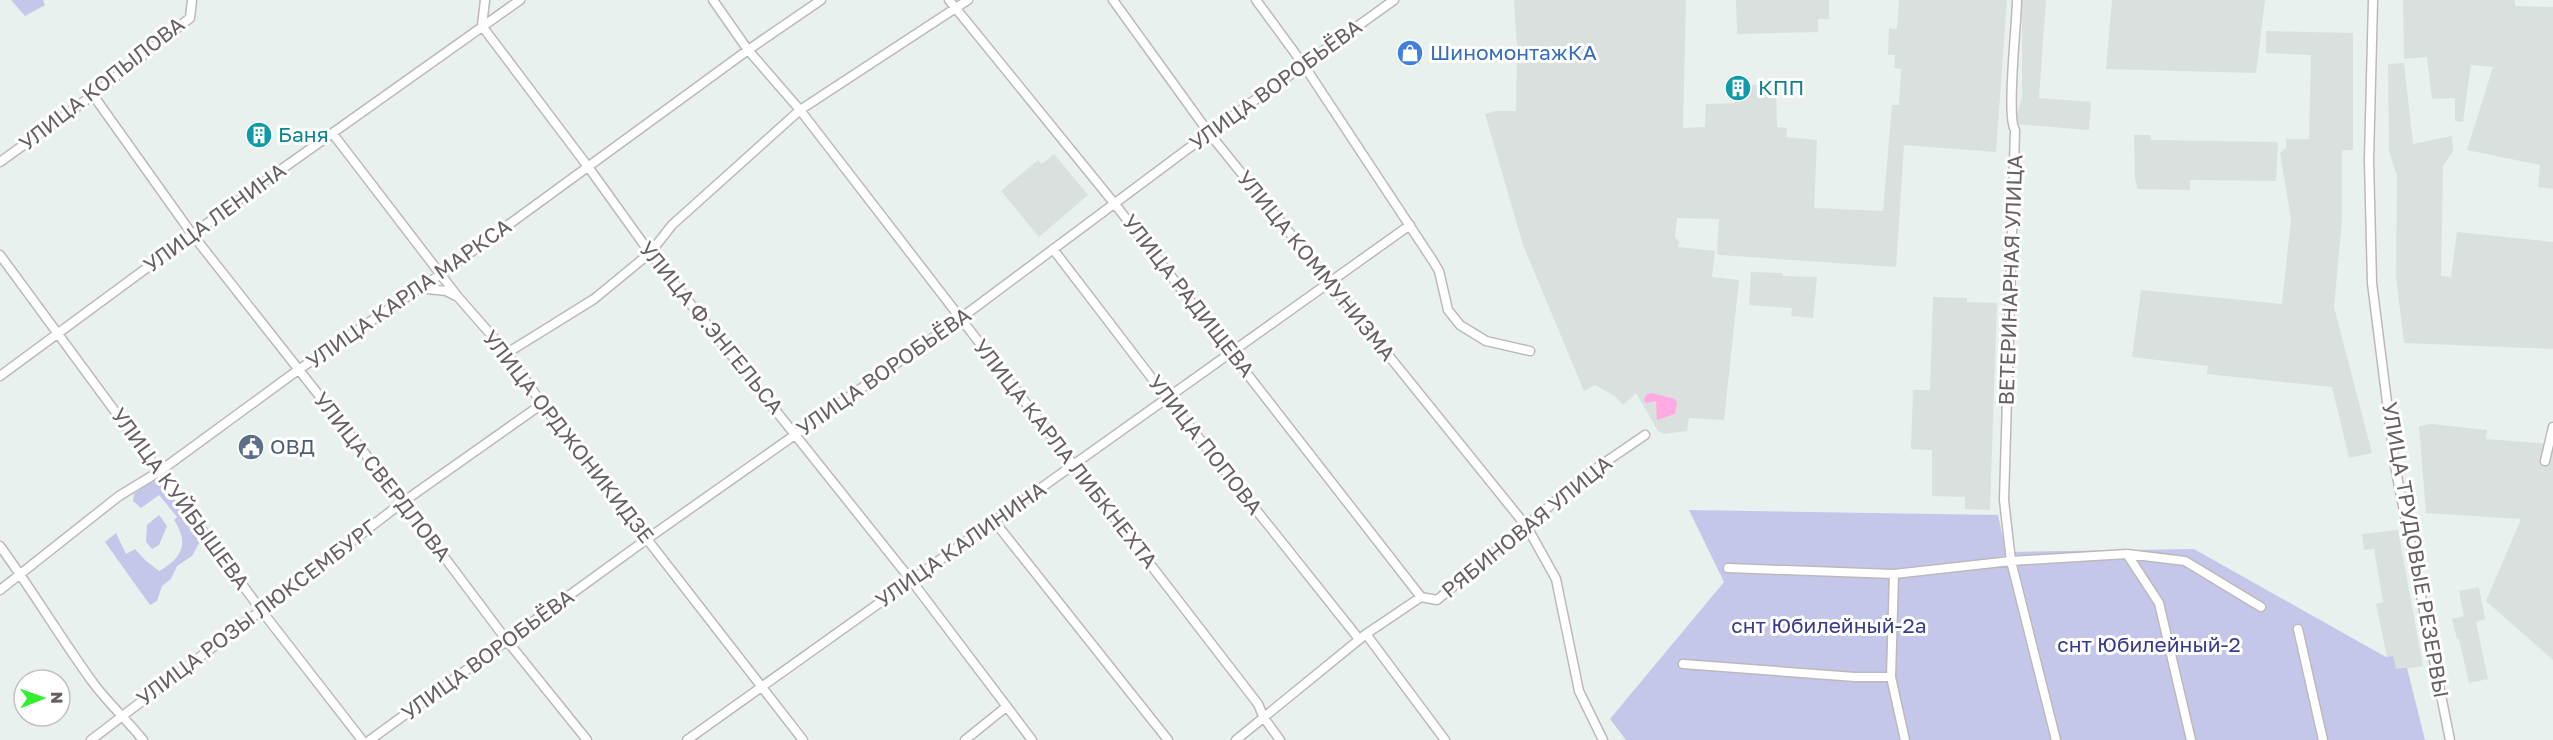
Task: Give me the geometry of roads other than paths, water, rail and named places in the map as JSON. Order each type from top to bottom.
[{"type":"street","name":"УЛИЦА КОПЫЛОВА","points":[[0,162],[93,95],[190,18],[192,0]]},
{"type":"street","points":[[482,26],[485,0]]},
{"type":"street","name":"УЛИЦА ЛЕНИНА","points":[[0,376],[192,234],[520,0]]},
{"type":"street","name":"УЛИЦА КАРЛА ЛИБКНЕХТА","points":[[713,0],[748,50],[800,110],[1258,704],[1264,718],[1280,740]]},
{"type":"street","name":"УЛИЦА КАРЛА МАРКСА","points":[[0,590],[119,496],[160,471],[298,370],[441,274],[748,50],[821,0]]},
{"type":"street","name":"УЛИЦА РАДИЩЕВА","points":[[949,0],[1114,202],[1421,597]]},
{"type":"street","points":[[507,353],[594,299],[650,253],[672,225],[800,110],[968,0]]},
{"type":"street","name":"УЛИЦА КОММУНИЗМА","points":[[1113,0],[1209,133],[1527,527],[1556,579],[1579,691],[1604,740]]},
{"type":"street","points":[[1256,0],[1303,64],[1410,225],[1439,272],[1448,310],[1453,318],[1478,338],[1530,351]]},
{"type":"street","name":"УЛИЦА ВОРОБЬЁВА","points":[[370,740],[647,539],[961,318],[1114,202],[1394,0]]},
{"type":"street","name":"ВЕТЕРИНАРНАЯ УЛИЦА","points":[[2017,0],[2012,103],[2012,126],[2015,130],[2004,500],[2012,561],[2056,740]]},
{"type":"street","name":"УЛИЦА ТРУДОВЫЕ РЕЗЕРВЫ","points":[[2373,0],[2369,160],[2372,283],[2395,466],[2450,740]]},
{"type":"street","name":"УЛИЦА Ф.ЭНГЕЛЬСА","points":[[482,26],[650,253],[911,580],[1032,740]]},
{"type":"street","name":"УЛИЦА СВЕРДЛОВА","points":[[93,95],[192,234],[403,502],[508,642],[587,740]]},
{"type":"street","name":"УЛИЦА ОРДЖОНИКИДЗЕ","points":[[333,134],[458,297],[507,353],[542,404],[803,740]]},
{"type":"street","name":"УЛИЦА КАЛИНИНА","points":[[687,740],[1410,225]]},
{"type":"street","name":"УЛИЦА ПОПОВА","points":[[1053,249],[1167,398],[1445,740]]},
{"type":"street","name":"УЛИЦА КУЙБЫШЕВА","points":[[0,255],[261,610],[362,740]]},
{"type":"street","points":[[418,288],[446,291],[458,297]]},
{"type":"street","name":"УЛИЦА РОЗЫ ЛЮКСЕМБУРГ","points":[[91,740],[403,502],[542,404]]},
{"type":"street","points":[[2546,461],[2553,427]]},
{"type":"street","name":"РЯБИНОВАЯ УЛИЦА","points":[[1236,740],[1362,637],[1421,597],[1437,600],[1588,474],[1645,435]]},
{"type":"street","points":[[994,521],[1168,740]]},
{"type":"street","points":[[0,546],[89,677],[143,740]]},
{"type":"street","points":[[2127,554],[2159,603],[2191,740]]},
{"type":"street","points":[[1728,568],[1894,574],[2012,561],[2127,554],[2185,561],[2261,607]]},
{"type":"street","points":[[1894,574],[1891,677],[1905,740]]},
{"type":"street","points":[[2298,628],[2322,740]]},
{"type":"street","points":[[1683,664],[1856,677],[1891,677]]},
{"type":"street","points":[[966,740],[1006,707]]},
{"type":"place","name":"ШиномонтажКА","points":[[1410,53]]},
{"type":"place","name":"КПП","points":[[1738,88]]},
{"type":"place","name":"Баня","points":[[259,135]]},
{"type":"place","name":"ОВД","points":[[251,447]]},
{"type":"park label","name":"снт Юбилейный-2а","points":[[1829,626]]},
{"type":"park label","name":"снт Юбилейный-2","points":[[2149,645]]}]
